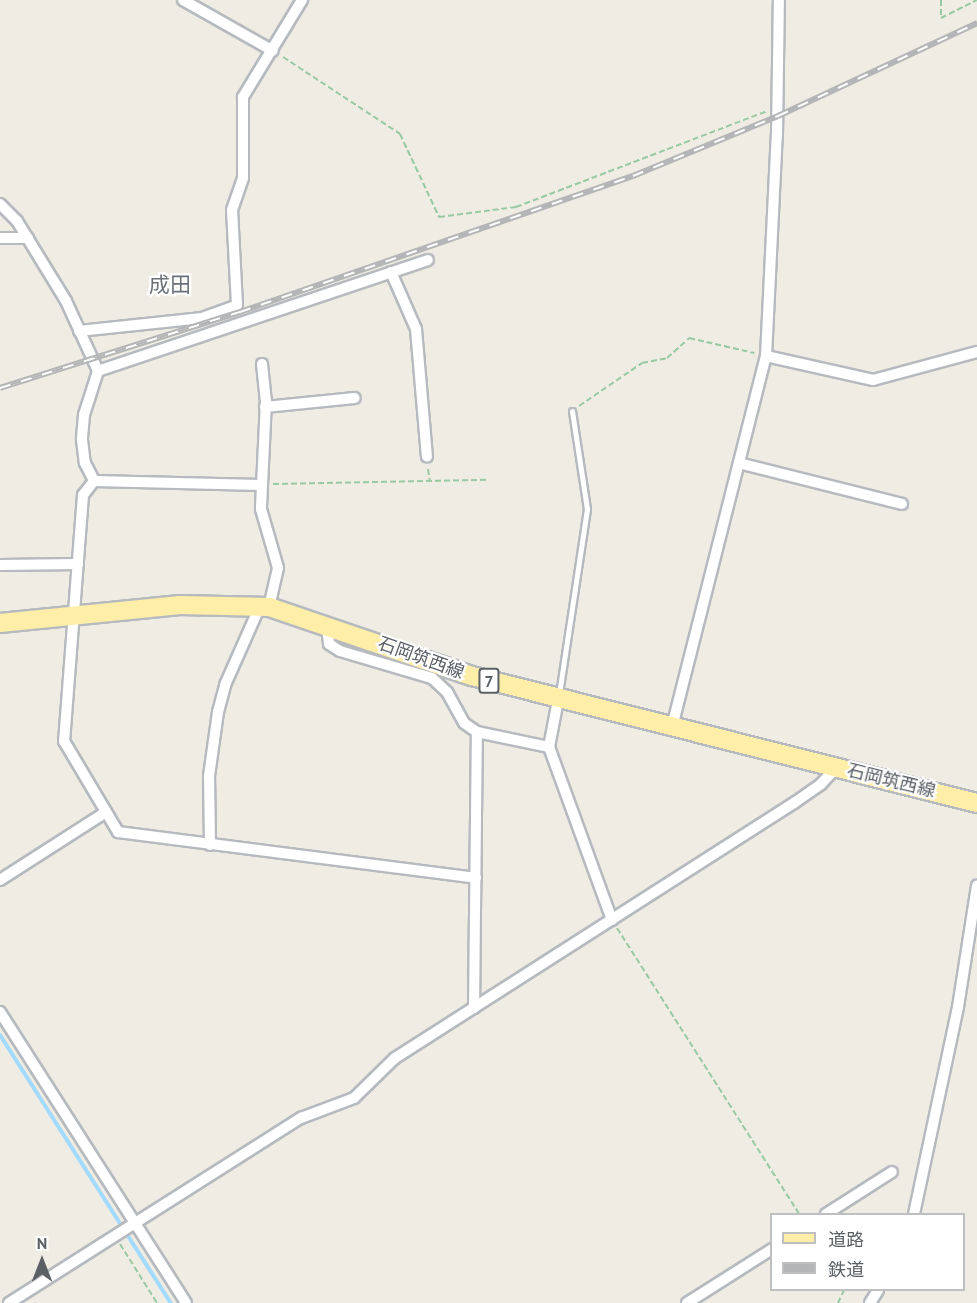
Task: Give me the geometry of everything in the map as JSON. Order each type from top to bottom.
[{"type":"main road","name":"石岡筑西線","points":[[0,623],[208,604],[265,607],[327,625],[472,676],[558,700],[977,803]]},
{"type":"street","points":[[183,0],[273,51]]},
{"type":"street","points":[[79,331],[202,318],[237,305],[231,210],[243,178],[243,97],[302,0]]},
{"type":"street","points":[[672,727],[766,356],[778,107],[779,0]]},
{"type":"street","points":[[0,204],[28,238],[66,301],[98,370],[84,416],[82,440],[85,463],[94,481],[106,484],[261,485]]},
{"type":"street","points":[[0,238],[28,238]]},
{"type":"street","points":[[98,370],[428,260]]},
{"type":"street","points":[[391,272],[416,329],[427,457]]},
{"type":"street","points":[[766,356],[873,380],[977,352]]},
{"type":"street","points":[[210,845],[209,776],[218,712],[225,685],[265,607],[278,568],[262,521],[261,485],[265,407],[262,364]]},
{"type":"street","points":[[265,407],[354,398]]},
{"type":"street","points":[[739,463],[902,504]]},
{"type":"street","points":[[94,481],[83,495],[64,741],[106,812],[124,835],[476,878]]},
{"type":"street","points":[[0,565],[78,564]]},
{"type":"street","points":[[327,625],[329,644],[340,651],[432,678],[447,692],[464,723],[477,732],[549,747]]},
{"type":"street","points":[[558,700],[549,747],[612,920]]},
{"type":"street","points":[[474,1008],[477,732]]},
{"type":"street","points":[[9,1303],[301,1118],[341,1106],[395,1058],[795,803],[836,768]]},
{"type":"street","points":[[0,880],[106,812]]},
{"type":"street","points":[[914,1213],[958,1007],[977,885]]},
{"type":"street","points":[[0,1012],[125,1229],[186,1303]]},
{"type":"street","points":[[829,1213],[892,1172]]},
{"type":"street","points":[[687,1303],[770,1251]]},
{"type":"lane","points":[[558,700],[587,509],[572,411]]},
{"type":"path","points":[[941,0],[941,18],[977,0]]},
{"type":"path","points":[[273,51],[400,134],[439,218],[516,207],[778,107]]},
{"type":"path","points":[[572,411],[642,363],[667,358],[688,338],[766,356]]},
{"type":"path","points":[[427,457],[430,481]]},
{"type":"path","points":[[261,485],[489,480]]},
{"type":"path","points":[[612,920],[798,1213]]},
{"type":"path","points":[[125,1229],[157,1303]]},
{"type":"waterway","points":[[0,1035],[171,1303]]},
{"type":"railway","points":[[0,388],[240,312],[633,176],[778,116],[977,23]]},
{"type":"district","name":"成田","points":[[170,285]]}]
